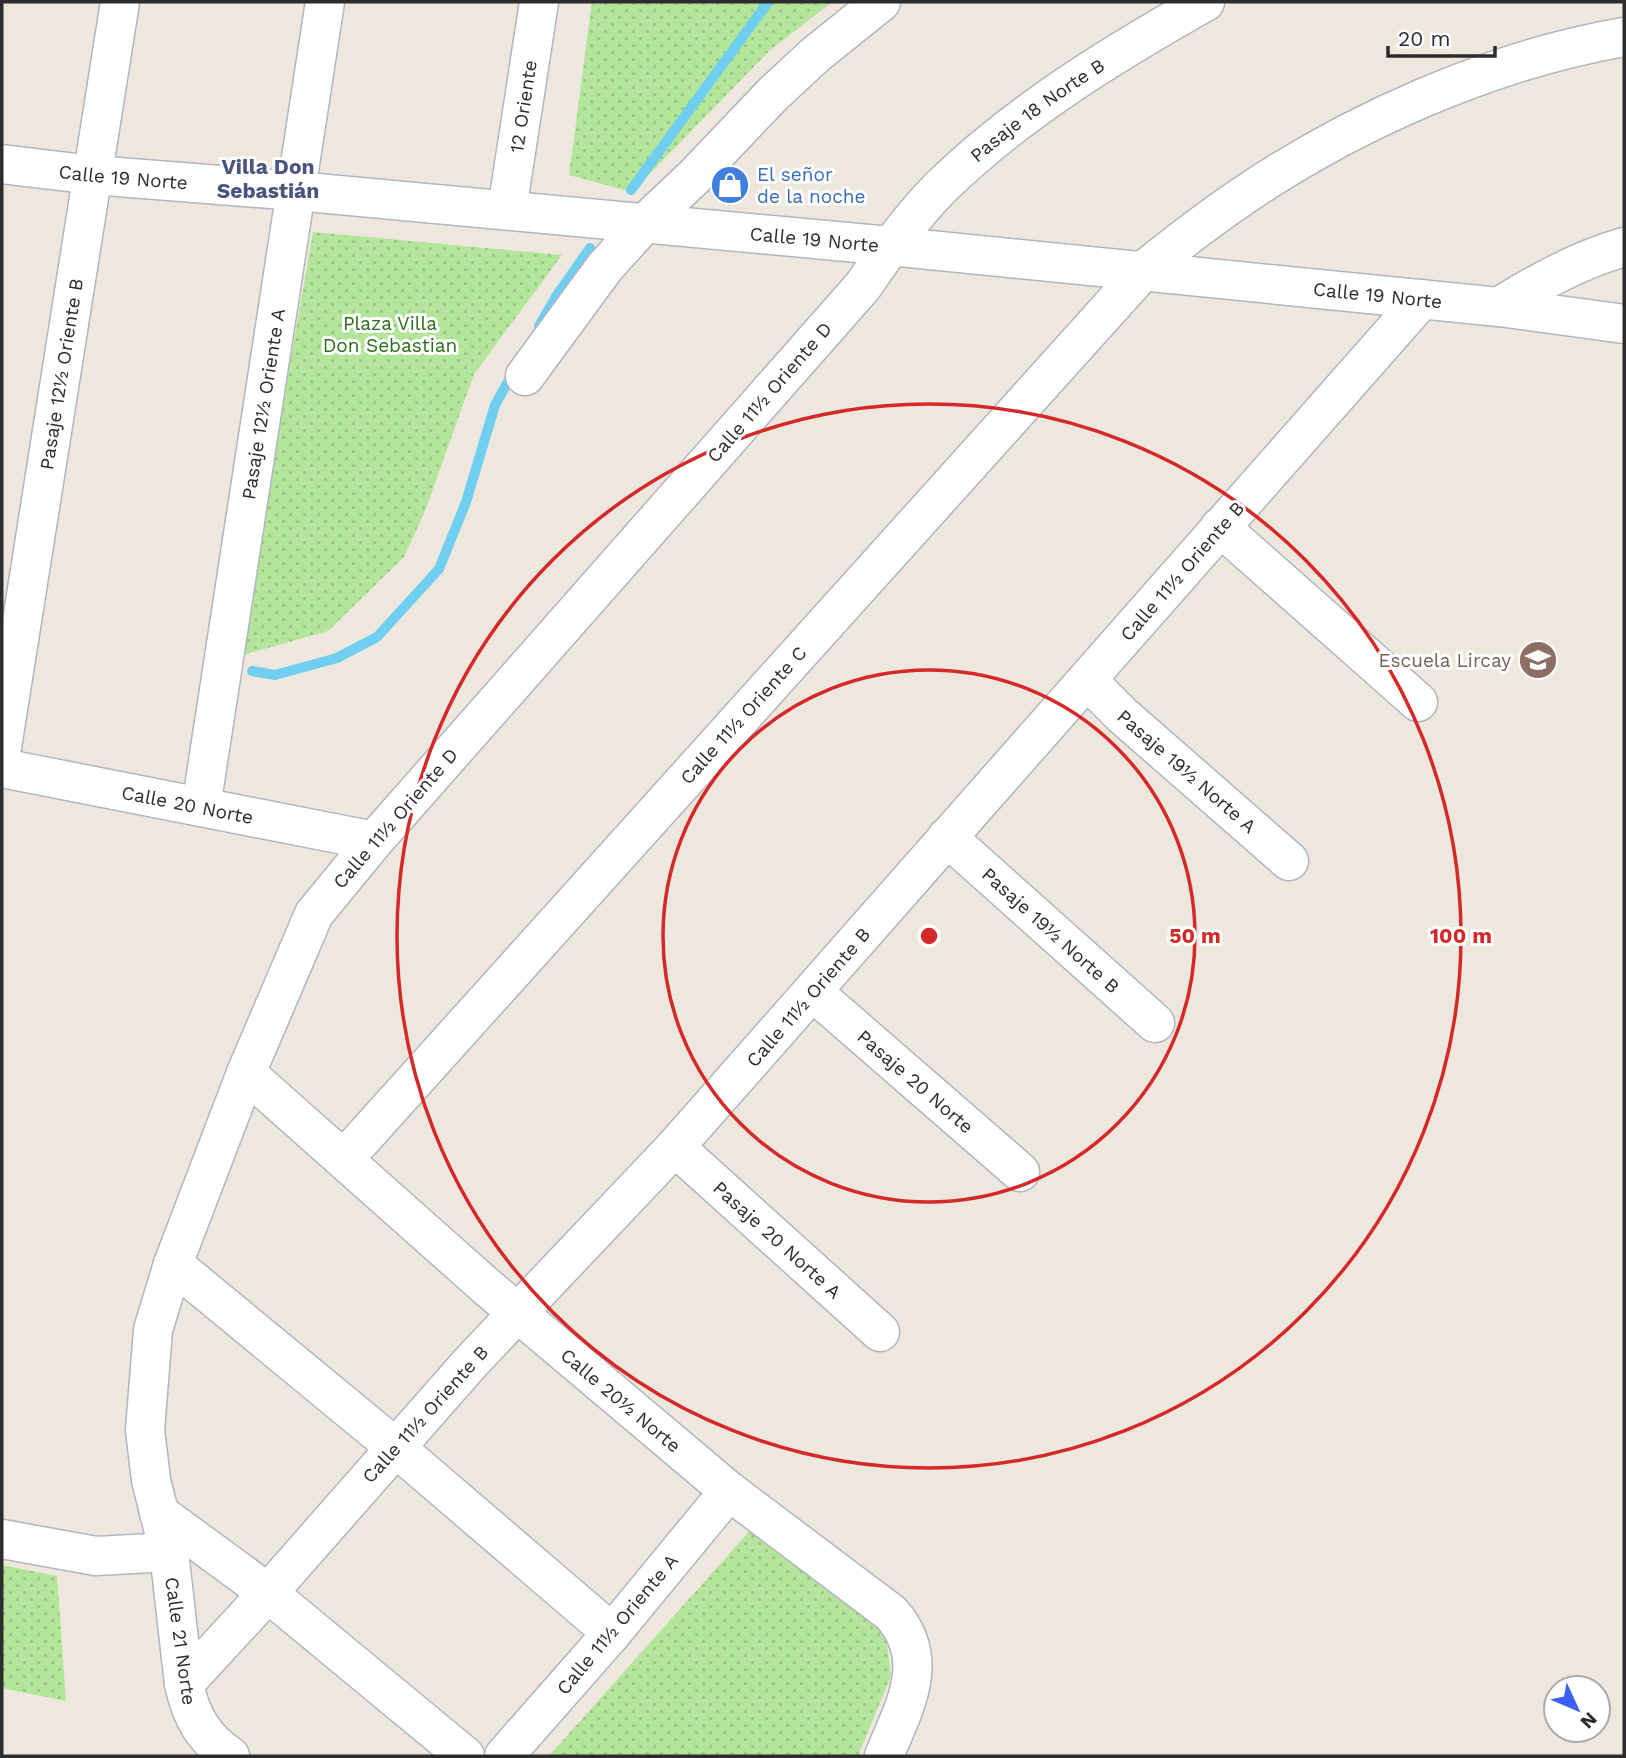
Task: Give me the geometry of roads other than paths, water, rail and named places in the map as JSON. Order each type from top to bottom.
[{"type":"street","name":"Pasaje 12½ Oriente B","points":[[2,747],[120,2]]},
{"type":"street","name":"Pasaje 12½ Oriente A","points":[[201,807],[325,2]]},
{"type":"street","name":"12 Oriente","points":[[507,210],[539,2]]},
{"type":"street","points":[[525,376],[605,268],[643,225],[694,177],[773,94],[815,55],[881,2]]},
{"type":"street","name":"Pasaje 18 Norte B","points":[[890,246],[943,185],[1009,130],[1082,78],[1205,2]]},
{"type":"street","name":"Calle 11½ Oriente C","points":[[344,1160],[1143,271],[1242,197],[1360,128],[1429,96],[1499,69],[1551,53],[1624,37]]},
{"type":"street","name":"Calle 19 Norte","points":[[2,164],[93,175],[890,246],[1499,307],[1624,324]]},
{"type":"street","name":"Calle 11½ Oriente D","points":[[159,1513],[151,1480],[145,1430],[153,1330],[173,1264],[246,1073],[314,914],[374,841],[863,286],[890,246]]},
{"type":"street","points":[[1499,307],[1570,267],[1624,247]]},
{"type":"street","name":"Calle 11½ Oriente B","points":[[184,1684],[517,1312],[675,1147],[1422,299]]},
{"type":"street","points":[[1220,527],[1418,702]]},
{"type":"street","name":"Pasaje 19½ Norte A","points":[[1087,680],[1122,715],[1289,861]]},
{"type":"street","name":"Calle 20 Norte","points":[[2,768],[374,841]]},
{"type":"street","name":"Pasaje 19½ Norte B","points":[[947,837],[1155,1023]]},
{"type":"street","name":"Pasaje 20 Norte","points":[[813,992],[1020,1172]]},
{"type":"street","name":"Calle 20½ Norte","points":[[246,1073],[517,1312],[729,1491],[901,1624],[912,1651],[912,1679],[905,1706],[884,1756]]},
{"type":"street","name":"Pasaje 20 Norte A","points":[[675,1147],[880,1332]]},
{"type":"street","points":[[173,1264],[395,1447],[612,1633]]},
{"type":"street","name":"Calle 11½ Oriente A","points":[[504,1756],[612,1633],[729,1491]]},
{"type":"street","points":[[159,1513],[268,1593],[465,1756]]},
{"type":"street","name":"Calle 21 Norte","points":[[159,1513],[169,1552],[188,1705],[206,1737],[230,1756]]},
{"type":"street","name":"Calle 21 Norte","points":[[2,1539],[96,1556],[169,1552]]},
{"type":"waterway","points":[[631,190],[768,2]]},
{"type":"waterway","points":[[539,326],[590,248]]},
{"type":"waterway","points":[[252,671],[275,675],[337,658],[377,637],[439,569],[466,502],[495,405],[514,371]]},
{"type":"place","name":"El señor de la noche","points":[[730,185]]},
{"type":"place","name":"Escuela Lircay","points":[[1538,660]]},
{"type":"district","name":"Villa Don Sebastián","points":[[268,179]]},
{"type":"park label","name":"Plaza Villa Don Sebastian","points":[[390,334]]}]
